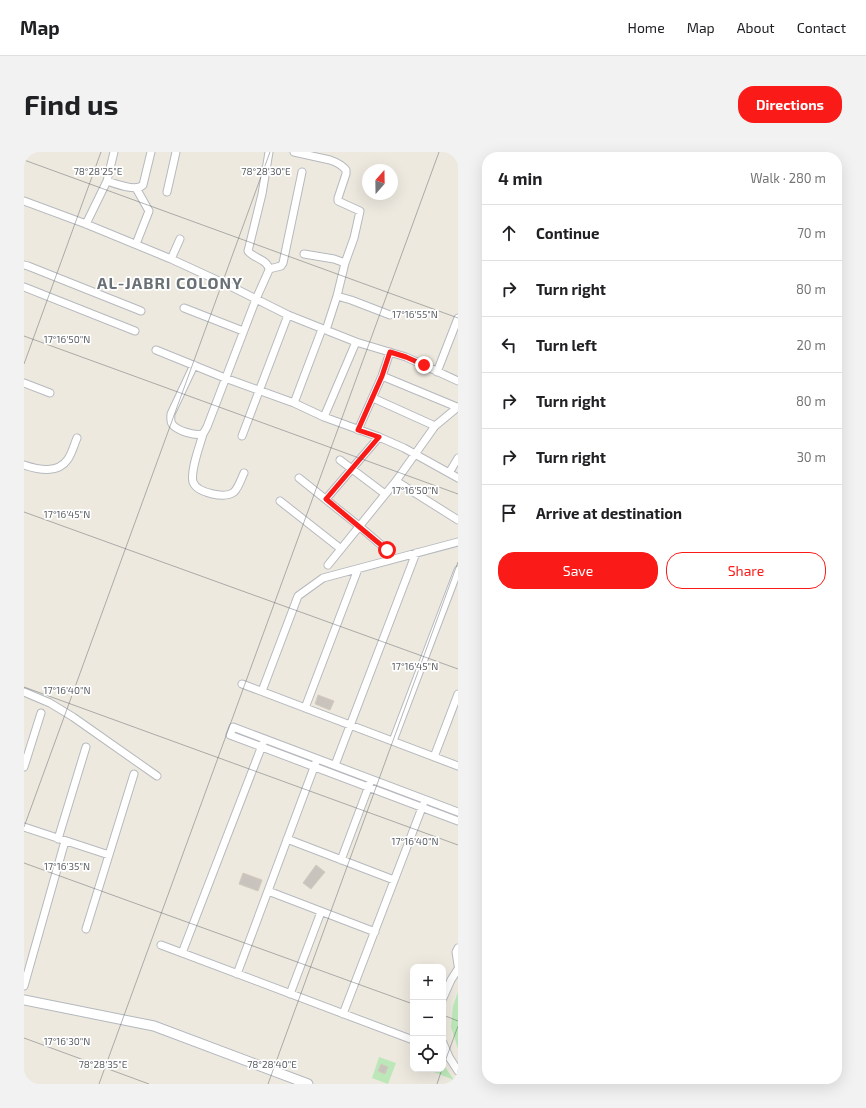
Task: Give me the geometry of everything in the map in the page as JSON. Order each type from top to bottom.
[{"type":"main road","points":[[24,1000],[154,1026],[308,1084]]},
{"type":"street","points":[[86,224],[107,181],[112,152]]},
{"type":"street","points":[[107,181],[139,188],[143,185],[151,152]]},
{"type":"street","points":[[167,192],[176,152]]},
{"type":"street","points":[[269,269],[269,266],[248,251],[262,194],[270,152]]},
{"type":"street","points":[[294,152],[330,160],[346,170],[338,201],[360,211],[354,238],[345,263],[337,296],[294,403]]},
{"type":"street","points":[[269,269],[281,266],[283,262],[302,172]]},
{"type":"street","points":[[136,188],[149,211],[136,244]]},
{"type":"street","points":[[24,201],[86,224],[171,259],[288,315],[356,342],[406,357],[458,381]]},
{"type":"street","points":[[171,259],[180,239]]},
{"type":"street","points":[[304,254],[334,259],[345,263]]},
{"type":"street","points":[[24,265],[141,311]]},
{"type":"street","points":[[244,473],[234,492],[227,494],[203,492],[195,487],[193,480],[194,467],[203,434],[269,269]]},
{"type":"street","points":[[24,287],[135,331]]},
{"type":"street","points":[[337,296],[351,300],[390,316]]},
{"type":"street","points":[[184,308],[243,331]]},
{"type":"street","points":[[242,436],[288,315]]},
{"type":"street","points":[[437,372],[458,318]]},
{"type":"street","points":[[324,417],[356,342]]},
{"type":"street","points":[[156,350],[225,378],[294,403],[324,417],[379,437],[458,478]]},
{"type":"street","points":[[358,430],[373,398],[390,352]]},
{"type":"street","points":[[194,366],[171,414],[171,420],[175,427],[183,431],[193,435],[203,434]]},
{"type":"street","points":[[328,565],[396,481],[435,426],[458,407],[382,376]]},
{"type":"street","points":[[24,383],[50,393]]},
{"type":"street","points":[[373,398],[435,426]]},
{"type":"street","points":[[326,499],[353,470],[379,437]]},
{"type":"street","points":[[24,465],[35,469],[50,470],[61,467],[69,459],[77,438]]},
{"type":"street","points":[[449,473],[458,458]]},
{"type":"street","points":[[340,460],[385,494]]},
{"type":"street","points":[[299,478],[387,550]]},
{"type":"street","points":[[396,481],[458,520]]},
{"type":"street","points":[[280,501],[341,549]]},
{"type":"street","points":[[262,691],[298,596],[323,578],[458,542]]},
{"type":"street","points":[[335,765],[416,553]]},
{"type":"street","points":[[305,708],[358,568]]},
{"type":"street","points":[[393,741],[458,570]]},
{"type":"street","points":[[242,684],[458,766]]},
{"type":"street","points":[[24,692],[50,703],[73,717],[157,776]]},
{"type":"street","points":[[434,757],[458,694]]},
{"type":"street","points":[[24,767],[40,712]]},
{"type":"street","points":[[458,812],[233,727],[230,735],[458,821]]},
{"type":"street","points":[[182,953],[265,738]]},
{"type":"street","points":[[58,839],[86,747]]},
{"type":"street","points":[[237,974],[318,759]]},
{"type":"street","points":[[86,929],[134,774]]},
{"type":"street","points":[[341,860],[371,779]]},
{"type":"street","points":[[344,1014],[425,799]]},
{"type":"street","points":[[24,827],[109,855]]},
{"type":"street","points":[[287,839],[394,880]]},
{"type":"street","points":[[24,986],[66,841]]},
{"type":"street","points":[[268,891],[375,932]]},
{"type":"street","points":[[290,994],[321,912]]},
{"type":"street","points":[[161,945],[410,1039]]},
{"type":"street","points":[[458,948],[456,952],[458,965]]},
{"type":"street","points":[[446,991],[458,969]]},
{"type":"street","points":[[446,1050],[458,1071]]},
{"type":"green space","points":[[458,992],[458,1049],[451,1027],[453,1006]]},
{"type":"green space","points":[[379,1057],[396,1063],[388,1084],[372,1078]]},
{"type":"green space","points":[[446,1068],[454,1080],[434,1072],[446,1072]]},
{"type":"building","points":[[318,695],[334,701],[330,710],[315,704]]},
{"type":"building","points":[[316,865],[325,872],[311,889],[303,883]]},
{"type":"building","points":[[243,873],[262,880],[258,891],[239,884]]},
{"type":"building","points":[[381,1064],[388,1067],[385,1074],[378,1071]]},
{"type":"district","name":"AL-JABRI COLONY","points":[[170,283]]},
{"type":"route","points":[[387,550],[326,499],[353,470],[379,437],[358,430],[373,398],[390,352],[424,365]]}]
